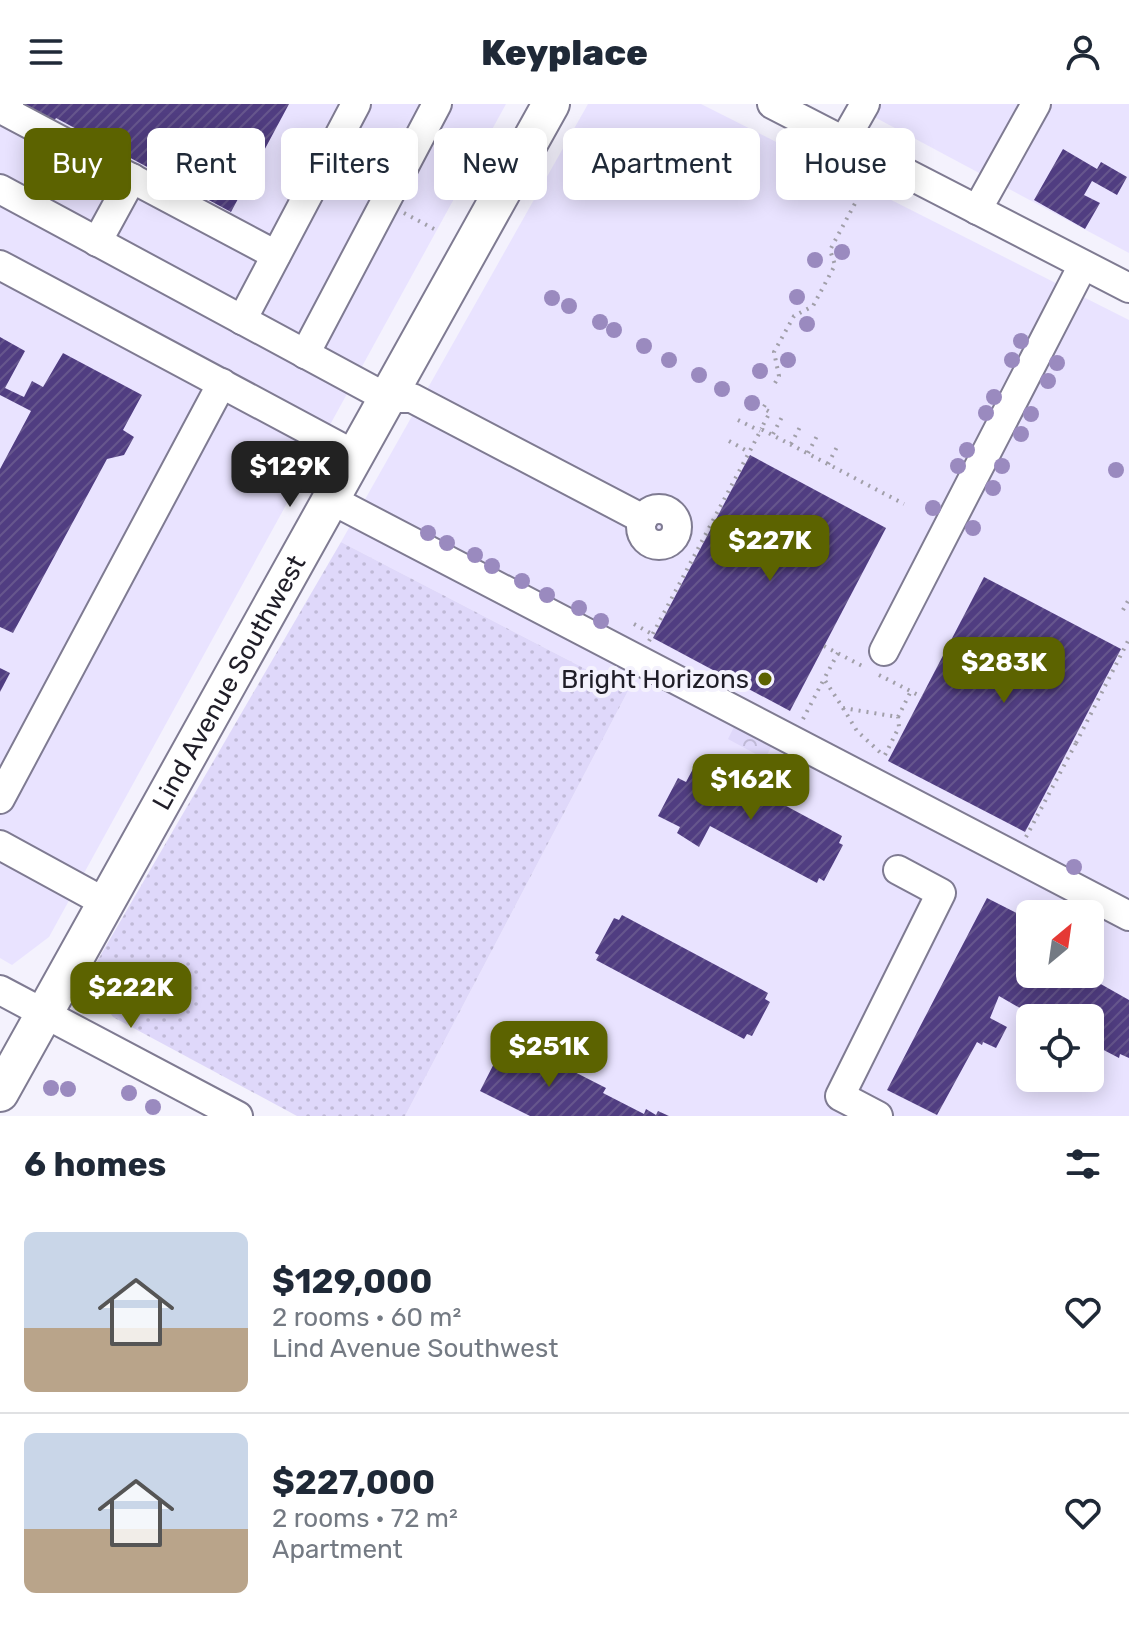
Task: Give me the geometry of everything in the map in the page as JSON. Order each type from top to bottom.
[{"type":"main road","name":"Lind Avenue Southwest","points":[[0,1093],[551,104]]},
{"type":"street","points":[[242,320],[356,104]]},
{"type":"street","points":[[305,354],[437,104]]},
{"type":"street","points":[[772,104],[819,128]]},
{"type":"street","points":[[851,128],[865,104]]},
{"type":"street","points":[[977,210],[1036,104]]},
{"type":"street","points":[[5,108],[276,255]]},
{"type":"street","points":[[97,242],[132,178]]},
{"type":"street","points":[[915,178],[1129,288]]},
{"type":"street","points":[[0,189],[387,398],[412,398],[643,519]]},
{"type":"street","points":[[0,265],[355,455]]},
{"type":"street","points":[[884,651],[1083,265]]},
{"type":"street","points":[[0,799],[222,383]]},
{"type":"street","points":[[330,499],[1129,916]]},
{"type":"street","points":[[0,845],[106,903]]},
{"type":"street","points":[[878,1116],[835,1106],[941,893],[898,870]]},
{"type":"street","points":[[0,990],[238,1116]]},
{"type":"path","points":[[775,383],[779,376],[774,352],[794,316],[813,306],[823,288],[835,265],[830,250],[857,200]]},
{"type":"path","points":[[396,209],[434,229]]},
{"type":"path","points":[[648,641],[696,544],[770,412],[763,408],[765,405]]},
{"type":"path","points":[[773,435],[783,415]]},
{"type":"path","points":[[738,420],[791,444],[904,504]]},
{"type":"path","points":[[791,444],[801,425]]},
{"type":"path","points":[[808,453],[818,434]]},
{"type":"path","points":[[729,441],[749,452]]},
{"type":"path","points":[[828,464],[838,445]]},
{"type":"path","points":[[1123,610],[1129,599]]},
{"type":"path","points":[[634,624],[652,634]]},
{"type":"path","points":[[1025,840],[1129,639]]},
{"type":"path","points":[[802,722],[838,653]]},
{"type":"path","points":[[824,679],[857,731],[884,756]]},
{"type":"path","points":[[880,764],[899,727],[898,717],[911,691]]},
{"type":"path","points":[[843,708],[898,717]]},
{"type":"shaded area","points":[[0,104],[506,104],[493,128],[434,128],[434,200],[453,200],[49,937],[12,965],[0,958]]},
{"type":"shaded area","points":[[588,104],[701,104],[749,128],[574,128]]},
{"type":"shaded area","points":[[850,104],[1129,104],[1129,253],[915,139],[915,128],[895,128]]},
{"type":"shaded area","points":[[760,134],[776,142],[776,200],[891,200],[1129,320],[1129,1116],[405,1116],[628,691],[341,542],[534,200],[547,200],[547,177],[563,148],[563,200],[760,200]]},
{"type":"green space","points":[[341,542],[628,691],[405,1116],[297,1116],[113,1017],[97,994],[92,970]]},
{"type":"green space","points":[[736,723],[773,743],[765,759],[728,739]]},
{"type":"building","points":[[24,104],[289,104],[265,149],[265,128],[147,128],[147,167],[131,158],[131,128],[75,128],[56,118],[52,125],[22,109]]},
{"type":"building","points":[[1063,149],[1097,169],[1101,162],[1127,177],[1117,195],[1092,181],[1084,195],[1100,203],[1085,229],[1034,200]]},
{"type":"building","points":[[209,200],[237,200],[231,212]]},
{"type":"building","points":[[0,337],[25,351],[5,388],[24,397],[32,381],[43,387],[63,353],[142,395],[123,430],[134,437],[124,455],[107,459],[13,633],[0,627],[0,469],[31,411],[0,395]]},
{"type":"building","points":[[750,455],[886,528],[790,711],[653,638]]},
{"type":"building","points":[[984,577],[1121,649],[1025,832],[888,761]]},
{"type":"building","points":[[0,668],[10,673],[0,692]]},
{"type":"building","points":[[706,763],[842,836],[839,843],[843,845],[824,881],[819,878],[817,883],[710,826],[699,847],[677,833],[680,827],[658,816],[678,778],[686,782],[694,767],[702,771]]},
{"type":"building","points":[[987,898],[1016,913],[1016,988],[1104,986],[1129,1000],[1129,1058],[1120,1054],[1119,1058],[1104,1050],[1104,1004],[1016,1006],[999,996],[990,1018],[1007,1027],[996,1048],[977,1042],[937,1115],[887,1090]]},
{"type":"building","points":[[622,915],[768,993],[765,999],[770,1002],[752,1036],[747,1034],[744,1039],[596,960],[599,955],[595,953],[614,918],[619,920]]},
{"type":"building","points":[[505,1042],[554,1067],[557,1063],[606,1088],[603,1093],[644,1114],[646,1109],[656,1115],[658,1111],[669,1116],[530,1116],[480,1091]]},
{"type":"place","name":"Bright Horizons","points":[[765,679]]}]
